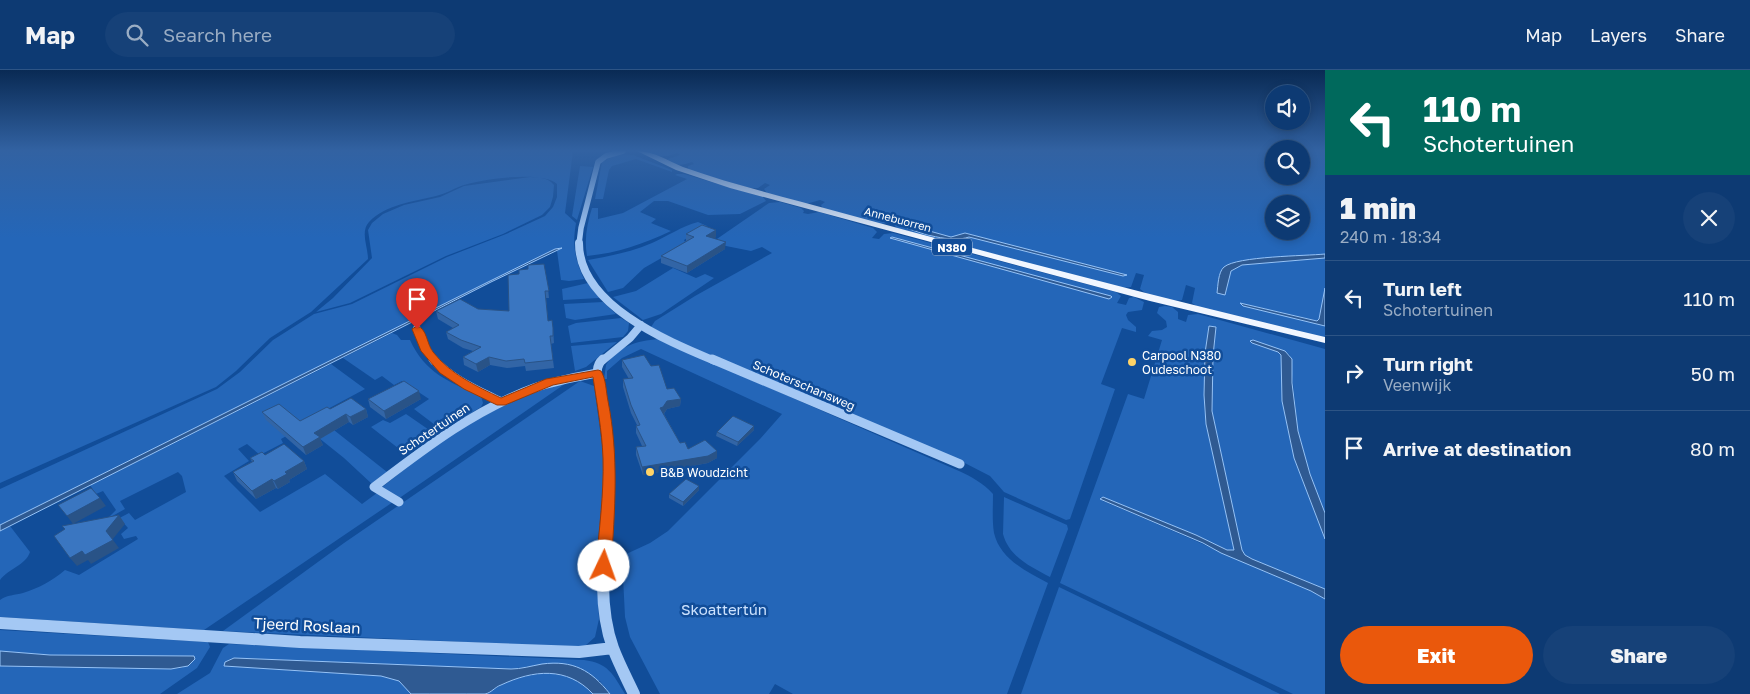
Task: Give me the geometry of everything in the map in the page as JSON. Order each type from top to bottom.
[{"type":"main road","name":"Annebuorren","points":[[712,180],[932,241],[1325,345]]},
{"type":"main road","name":"Annebuorren","points":[[715,180],[733,186]]},
{"type":"main road","name":"Annebuorren","points":[[1172,304],[1325,340]]},
{"type":"street","name":"Schoterschansweg","points":[[593,180],[582,222],[579,249],[586,269],[598,288],[618,308],[642,325],[694,352],[960,464]]},
{"type":"street","points":[[634,694],[612,648],[607,623],[604,579],[609,459],[607,425],[598,373],[600,362],[630,338],[642,325]]},
{"type":"street","points":[[417,329],[426,351],[444,370],[468,386],[501,402]]},
{"type":"street","name":"Schotertuinen","points":[[399,502],[374,488],[446,433],[501,402],[550,382],[598,373]]},
{"type":"street","name":"Tjeerd Roslaan","points":[[0,623],[318,642],[579,652],[612,648]]},
{"type":"green space","points":[[0,180],[488,180],[470,183],[439,195],[400,204],[376,216],[369,222],[365,230],[368,259],[311,312],[270,338],[236,371],[216,387],[0,483]]},
{"type":"green space","points":[[507,180],[548,180],[554,185],[550,207],[542,215],[503,234],[446,256],[350,303],[316,312],[333,298],[372,258],[368,230],[372,223],[383,214],[404,205],[440,197],[464,186]]},
{"type":"green space","points":[[550,180],[569,180],[565,213],[576,223],[575,252],[584,279],[561,280],[557,251],[561,248],[555,249],[0,525],[0,489],[217,389],[240,372],[273,340],[314,314],[352,304],[447,257],[506,234],[545,216],[553,207],[557,197],[557,184]]},
{"type":"green space","points":[[578,180],[589,180],[577,220],[572,216]]},
{"type":"green space","points":[[599,180],[607,180],[603,199],[595,199]]},
{"type":"green space","points":[[685,180],[705,180],[763,197],[766,201],[740,214],[708,215],[668,201],[654,201],[640,212],[656,219],[651,223],[671,231],[630,247],[609,253],[587,256],[586,232],[592,208],[598,208],[598,219],[623,213]]},
{"type":"green space","points":[[723,180],[1265,180],[1265,185],[1310,185],[1310,180],[1325,180],[1325,254],[1231,264],[1225,295],[1231,271],[1242,265],[1325,258],[1325,288],[1319,321],[1240,303],[1325,326],[1325,338],[1199,308],[1192,303],[1195,288],[1186,285],[1182,300],[1160,299],[1140,289],[1144,275],[1136,273],[1131,287],[1120,288],[899,230],[894,225],[899,220],[893,218],[888,223],[879,224],[823,209],[821,205],[825,202],[820,200],[806,204],[767,193],[764,189],[770,185],[765,183],[758,188],[750,188]]},
{"type":"green space","points":[[780,202],[801,208],[804,211],[803,213],[819,212],[873,228],[877,232],[872,238],[879,239],[884,234],[893,233],[1116,292],[1121,296],[1117,303],[1126,305],[1129,298],[1134,297],[1144,302],[1142,310],[1128,312],[1126,315],[1128,320],[1136,327],[1136,332],[1122,328],[1101,384],[1115,389],[1070,519],[1066,520],[1004,492],[990,476],[955,458],[681,343],[651,327],[655,321],[695,296],[772,253],[762,247],[751,251],[711,243],[769,203]]},
{"type":"green space","points":[[698,222],[707,226],[684,240],[686,244],[644,268],[623,288],[608,292],[588,260],[636,249]]},
{"type":"green space","points":[[673,268],[696,278],[705,274],[714,278],[661,314],[643,320],[613,297],[636,291]]},
{"type":"green space","points":[[588,283],[599,298],[563,300],[562,289]]},
{"type":"green space","points":[[603,302],[616,314],[575,320],[566,318],[564,304]]},
{"type":"green space","points":[[1159,307],[1172,307],[1178,312],[1178,319],[1186,322],[1188,315],[1198,314],[1325,349],[1325,513],[1310,474],[1298,431],[1290,355],[1285,351],[1251,341],[1281,355],[1282,401],[1294,458],[1325,539],[1325,589],[1252,559],[1245,555],[1242,550],[1212,411],[1213,356],[1216,327],[1209,326],[1207,338],[1204,375],[1205,412],[1234,550],[1227,550],[1196,535],[1100,497],[1103,501],[1311,591],[1325,599],[1325,694],[1293,694],[1060,583],[1128,394],[1144,399],[1162,340],[1148,336],[1152,331],[1162,330],[1167,327],[1166,321],[1157,313]]},
{"type":"green space","points":[[621,318],[629,323],[628,331],[623,337],[571,343],[568,326],[576,323]]},
{"type":"green space","points":[[392,333],[401,340],[410,340],[423,361],[439,375],[481,396],[483,403],[481,407],[445,429],[439,428],[414,409],[429,399],[402,381],[394,385],[382,376],[375,380],[343,358]]},
{"type":"green space","name":"Skoattertún","points":[[658,339],[959,471],[977,481],[993,494],[994,533],[997,542],[1015,564],[1048,583],[1007,694],[793,694],[775,684],[769,694],[660,694],[630,637],[625,617],[622,556],[650,543],[668,531],[760,439],[782,414],[641,349],[622,358],[607,371],[607,379],[604,379],[606,365],[616,353],[635,343]]},
{"type":"green space","points":[[617,342],[586,367],[575,371],[571,346]]},
{"type":"green space","points":[[331,364],[365,389],[324,411],[320,419],[387,472],[372,484],[344,458],[304,426],[281,439],[283,443],[260,455],[247,444],[238,449],[249,461],[224,476],[260,512],[325,474],[362,504],[377,493],[393,502],[204,630],[0,617],[0,600],[3,598],[40,586],[65,570],[79,575],[138,539],[136,536],[124,539],[121,534],[128,528],[121,520],[110,523],[129,513],[135,520],[186,492],[182,476],[178,472],[120,501],[125,509],[107,519],[116,510],[103,491],[96,494],[90,485]]},
{"type":"green space","points":[[572,379],[398,499],[381,488],[426,452],[466,426],[517,400]]},
{"type":"green space","points":[[580,381],[594,386],[603,452],[604,479],[596,561],[599,619],[595,637],[585,646],[223,631],[344,543]]},
{"type":"green space","points":[[406,414],[435,434],[407,455],[371,427],[383,420],[390,423]]},
{"type":"green space","points":[[1004,497],[1067,525],[1068,529],[1050,577],[1022,560],[1010,549],[1003,534]]},
{"type":"green space","points":[[10,526],[30,552],[21,564],[0,580],[0,531]]},
{"type":"green space","points":[[1059,587],[1278,693],[1280,694],[1021,694]]},
{"type":"green space","points":[[0,630],[208,642],[210,647],[197,668],[160,694],[0,694],[0,666],[171,669],[182,668],[195,659],[193,656],[50,655],[0,651]]},
{"type":"green space","points":[[229,644],[584,660],[599,664],[609,671],[625,694],[610,694],[600,681],[531,666],[511,669],[234,658],[230,659],[224,666],[381,676],[399,681],[411,694],[177,694],[210,673],[223,648]]},
{"type":"green space","points":[[549,673],[575,678],[593,694],[487,694],[501,685],[516,679]]},
{"type":"shaded area","points":[[908,225],[951,237],[965,233],[1127,275],[1123,276],[969,237],[954,239],[936,237],[903,226]]},
{"type":"shaded area","points":[[890,238],[1112,297],[1109,299]]},
{"type":"shaded area","points":[[562,248],[491,282],[0,531],[0,525],[486,283],[555,249]]},
{"type":"shaded area","points":[[1325,254],[1325,258],[1242,265],[1231,271],[1225,295],[1217,293],[1222,269],[1231,263],[1272,257]]},
{"type":"shaded area","points":[[1325,288],[1325,326],[1243,306],[1240,303],[1317,321]]},
{"type":"shaded area","points":[[1209,326],[1216,327],[1213,356],[1212,411],[1242,550],[1245,555],[1252,559],[1325,589],[1325,599],[1311,591],[1221,553],[1203,543],[1100,499],[1103,497],[1196,535],[1227,550],[1234,550],[1206,424],[1204,395],[1205,353]]},
{"type":"shaded area","points":[[1253,340],[1285,351],[1292,359],[1292,383],[1298,431],[1310,474],[1325,513],[1325,539],[1294,458],[1282,401],[1281,355],[1250,341]]},
{"type":"shaded area","points":[[0,651],[50,655],[194,656],[195,659],[188,666],[171,669],[0,666]]},
{"type":"shaded area","points":[[234,658],[511,669],[553,663],[580,668],[596,679],[610,694],[593,694],[583,685],[572,679],[549,673],[525,676],[499,686],[485,694],[411,694],[399,681],[381,676],[224,666],[225,662]]},
{"type":"building","points":[[702,225],[716,230],[706,236],[726,242],[687,266],[661,256],[694,237],[686,234]]},
{"type":"building","points":[[544,264],[549,291],[545,291],[548,321],[552,320],[553,328],[553,336],[550,336],[553,360],[525,363],[524,359],[506,361],[489,357],[476,364],[463,357],[481,347],[446,332],[459,325],[436,311],[460,299],[478,309],[509,311],[508,275],[519,274],[519,270],[528,269],[528,265]]},
{"type":"building","points":[[644,355],[651,366],[659,365],[667,389],[674,388],[681,399],[667,401],[660,408],[680,443],[685,442],[688,449],[705,440],[717,451],[708,456],[642,467],[636,447],[646,446],[636,426],[640,425],[631,405],[623,379],[633,378],[622,360]]},
{"type":"building","points":[[404,381],[419,391],[384,411],[368,399]]},
{"type":"building","points":[[351,398],[366,409],[350,417],[346,414],[314,433],[320,437],[303,447],[262,412],[279,404],[300,421],[327,407],[330,409]]},
{"type":"building","points":[[733,416],[754,426],[738,442],[717,432]]},
{"type":"building","points":[[284,444],[304,461],[285,472],[287,474],[274,481],[272,479],[252,491],[233,472],[254,461],[250,458],[262,452],[265,455]]},
{"type":"building","points":[[686,479],[699,486],[683,502],[669,494]]},
{"type":"building","points":[[91,488],[100,498],[67,516],[58,505]]},
{"type":"building","points":[[119,515],[106,531],[113,540],[85,555],[82,551],[70,558],[54,536],[65,529],[62,526]]},
{"type":"place","name":"Carpool N380 Oudeschoot","points":[[1132,362]]},
{"type":"place","name":"B&B Woudzicht","points":[[650,472]]},
{"type":"route","points":[[417,329],[426,351],[434,362],[454,378],[501,402],[541,384],[573,376],[598,373],[607,425],[610,486],[604,566]]}]
